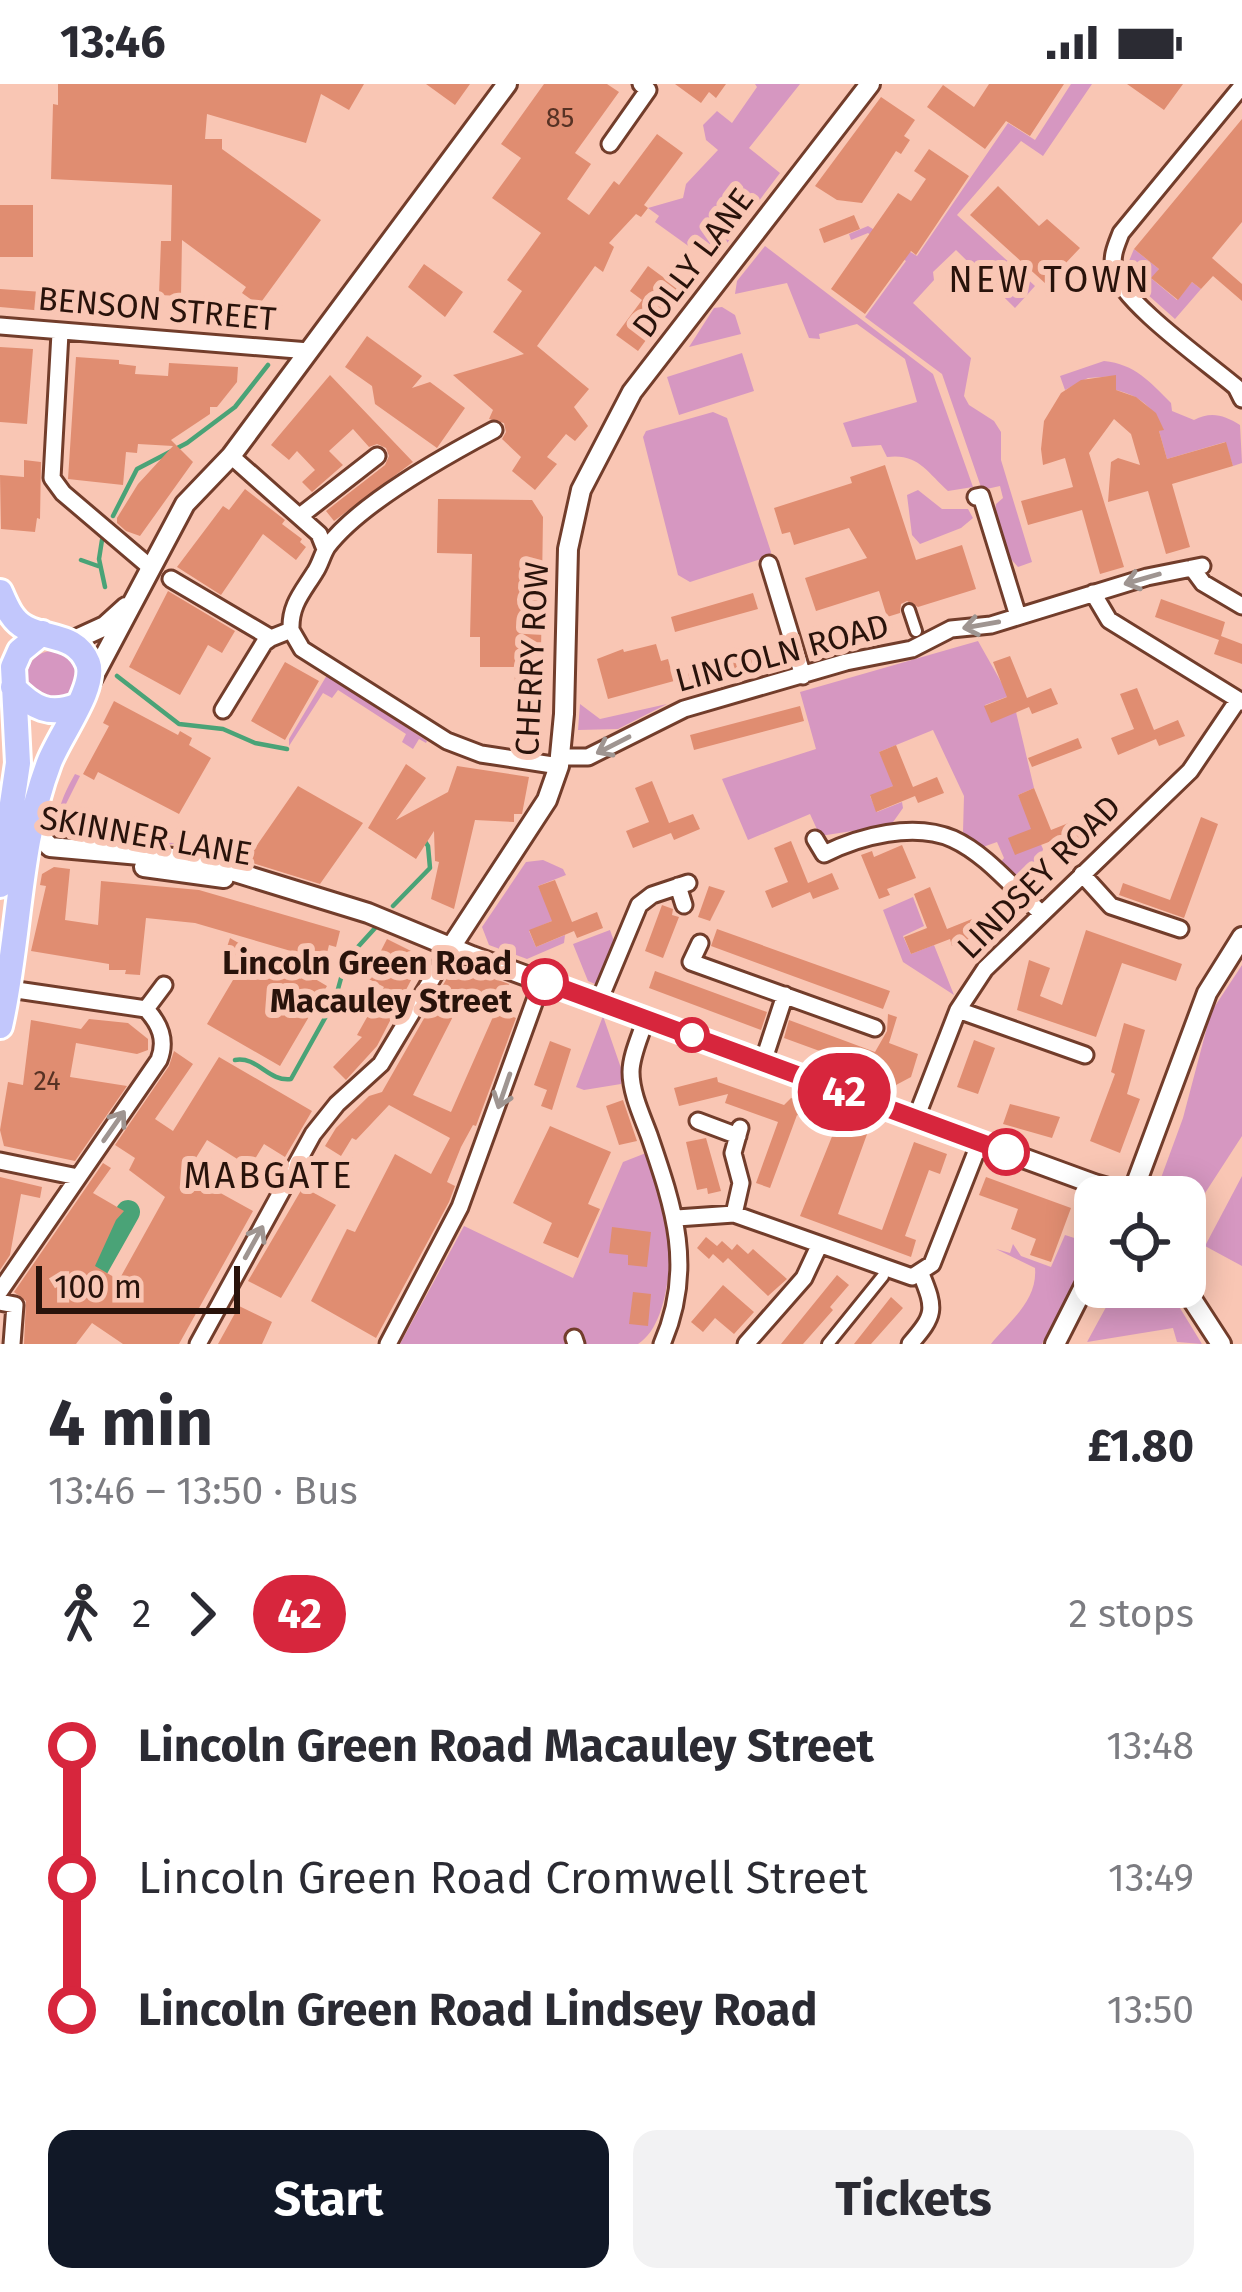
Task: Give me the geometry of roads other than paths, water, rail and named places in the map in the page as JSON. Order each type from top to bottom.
[{"type":"highway","points":[[0,592],[9,613],[23,627],[70,642],[87,660],[78,704],[0,886]]},
{"type":"highway","points":[[0,1026],[19,843],[13,667],[20,651],[42,633]]},
{"type":"highway","points":[[0,648],[13,685],[27,702],[45,711],[78,704]]},
{"type":"street","points":[[78,704],[185,504],[231,456],[507,84]]},
{"type":"street","points":[[610,144],[649,90],[641,84]]},
{"type":"street","name":"DOLLY LANE","points":[[580,490],[632,392],[870,84]]},
{"type":"street","points":[[1242,86],[1121,233],[1113,253],[1114,271],[1130,300],[1236,387],[1242,399]]},
{"type":"street","name":"BENSON STREET","points":[[0,326],[309,351]]},
{"type":"street","points":[[60,333],[52,478],[63,493],[150,568]]},
{"type":"street","points":[[494,430],[442,458],[365,512],[325,549],[320,566],[291,607],[291,630],[302,649],[447,741],[481,754],[559,762]]},
{"type":"street","points":[[231,456],[300,515],[319,534],[325,549]]},
{"type":"street","points":[[300,515],[377,456]]},
{"type":"street","name":"CHERRY ROW","points":[[451,947],[547,800],[559,762],[568,549],[580,490]]},
{"type":"street","points":[[979,495],[1018,616]]},
{"type":"street","points":[[769,564],[803,676]]},
{"type":"street","name":"LINCOLN ROAD","points":[[559,762],[589,757],[672,713],[846,662],[912,649],[951,629],[979,628],[1197,567],[1203,583],[1242,607]]},
{"type":"street","points":[[171,579],[271,638]]},
{"type":"street","points":[[1093,593],[1109,620],[1240,701]]},
{"type":"street","points":[[70,642],[105,626],[129,604]]},
{"type":"street","points":[[909,610],[916,631]]},
{"type":"street","points":[[223,710],[263,644],[291,630]]},
{"type":"street","name":"LINDSEY ROAD","points":[[916,1118],[958,1010],[986,968],[1190,771],[1240,701]]},
{"type":"street","points":[[815,839],[824,854],[888,833],[952,839],[1040,912]]},
{"type":"street","name":"SKINNER LANE","points":[[19,843],[282,889],[368,913],[1076,1176]]},
{"type":"street","points":[[1082,874],[1111,906],[1180,929]]},
{"type":"street","points":[[599,1001],[639,905],[652,895],[683,885],[685,905]]},
{"type":"street","points":[[1139,1176],[1208,993],[1242,937]]},
{"type":"street","points":[[700,943],[692,962],[875,1028]]},
{"type":"street","points":[[198,1344],[314,1134],[337,1104],[381,1064],[451,947]]},
{"type":"street","points":[[388,1344],[460,1207],[542,981]]},
{"type":"street","points":[[146,1009],[164,985]]},
{"type":"street","points":[[0,1291],[159,1060],[164,1039],[146,1009],[3,987]]},
{"type":"street","points":[[763,1062],[785,995]]},
{"type":"street","points":[[958,1010],[1085,1055]]},
{"type":"street","points":[[646,1018],[632,1062],[632,1086],[676,1218],[676,1299],[662,1344]]},
{"type":"street","points":[[698,1121],[739,1132],[733,1153],[741,1183],[734,1214]]},
{"type":"street","points":[[676,1218],[734,1214],[899,1275],[921,1274],[932,1264],[980,1142]]},
{"type":"street","points":[[0,1160],[78,1178]]},
{"type":"street","points":[[746,1344],[804,1278],[819,1246]]},
{"type":"street","points":[[910,1344],[933,1308],[921,1274]]},
{"type":"street","points":[[828,1344],[883,1276]]},
{"type":"street","points":[[0,1302],[14,1305],[12,1344]]},
{"type":"street","points":[[1055,1344],[1074,1306]]},
{"type":"street","points":[[1067,1344],[1087,1308]]},
{"type":"street","points":[[1198,1308],[1221,1344]]},
{"type":"waterway","points":[[113,516],[137,469],[187,443],[235,407],[268,365]]},
{"type":"waterway","points":[[102,540],[99,559],[105,587]]},
{"type":"waterway","points":[[81,560],[98,566]]},
{"type":"waterway","points":[[117,676],[179,724],[223,729],[255,743],[287,749]]},
{"type":"waterway","points":[[393,906],[430,868],[424,840]]},
{"type":"waterway","points":[[235,1060],[291,1079],[335,1000],[346,960],[376,927]]},
{"type":"waterway","points":[[79,1291],[128,1212]]},
{"type":"place","name":"Lincoln Green Road Macauley Street","points":[[545,982]]},
{"type":"district","name":"NEW TOWN","points":[[1050,280]]},
{"type":"district","name":"MABGATE","points":[[269,1176]]}]
